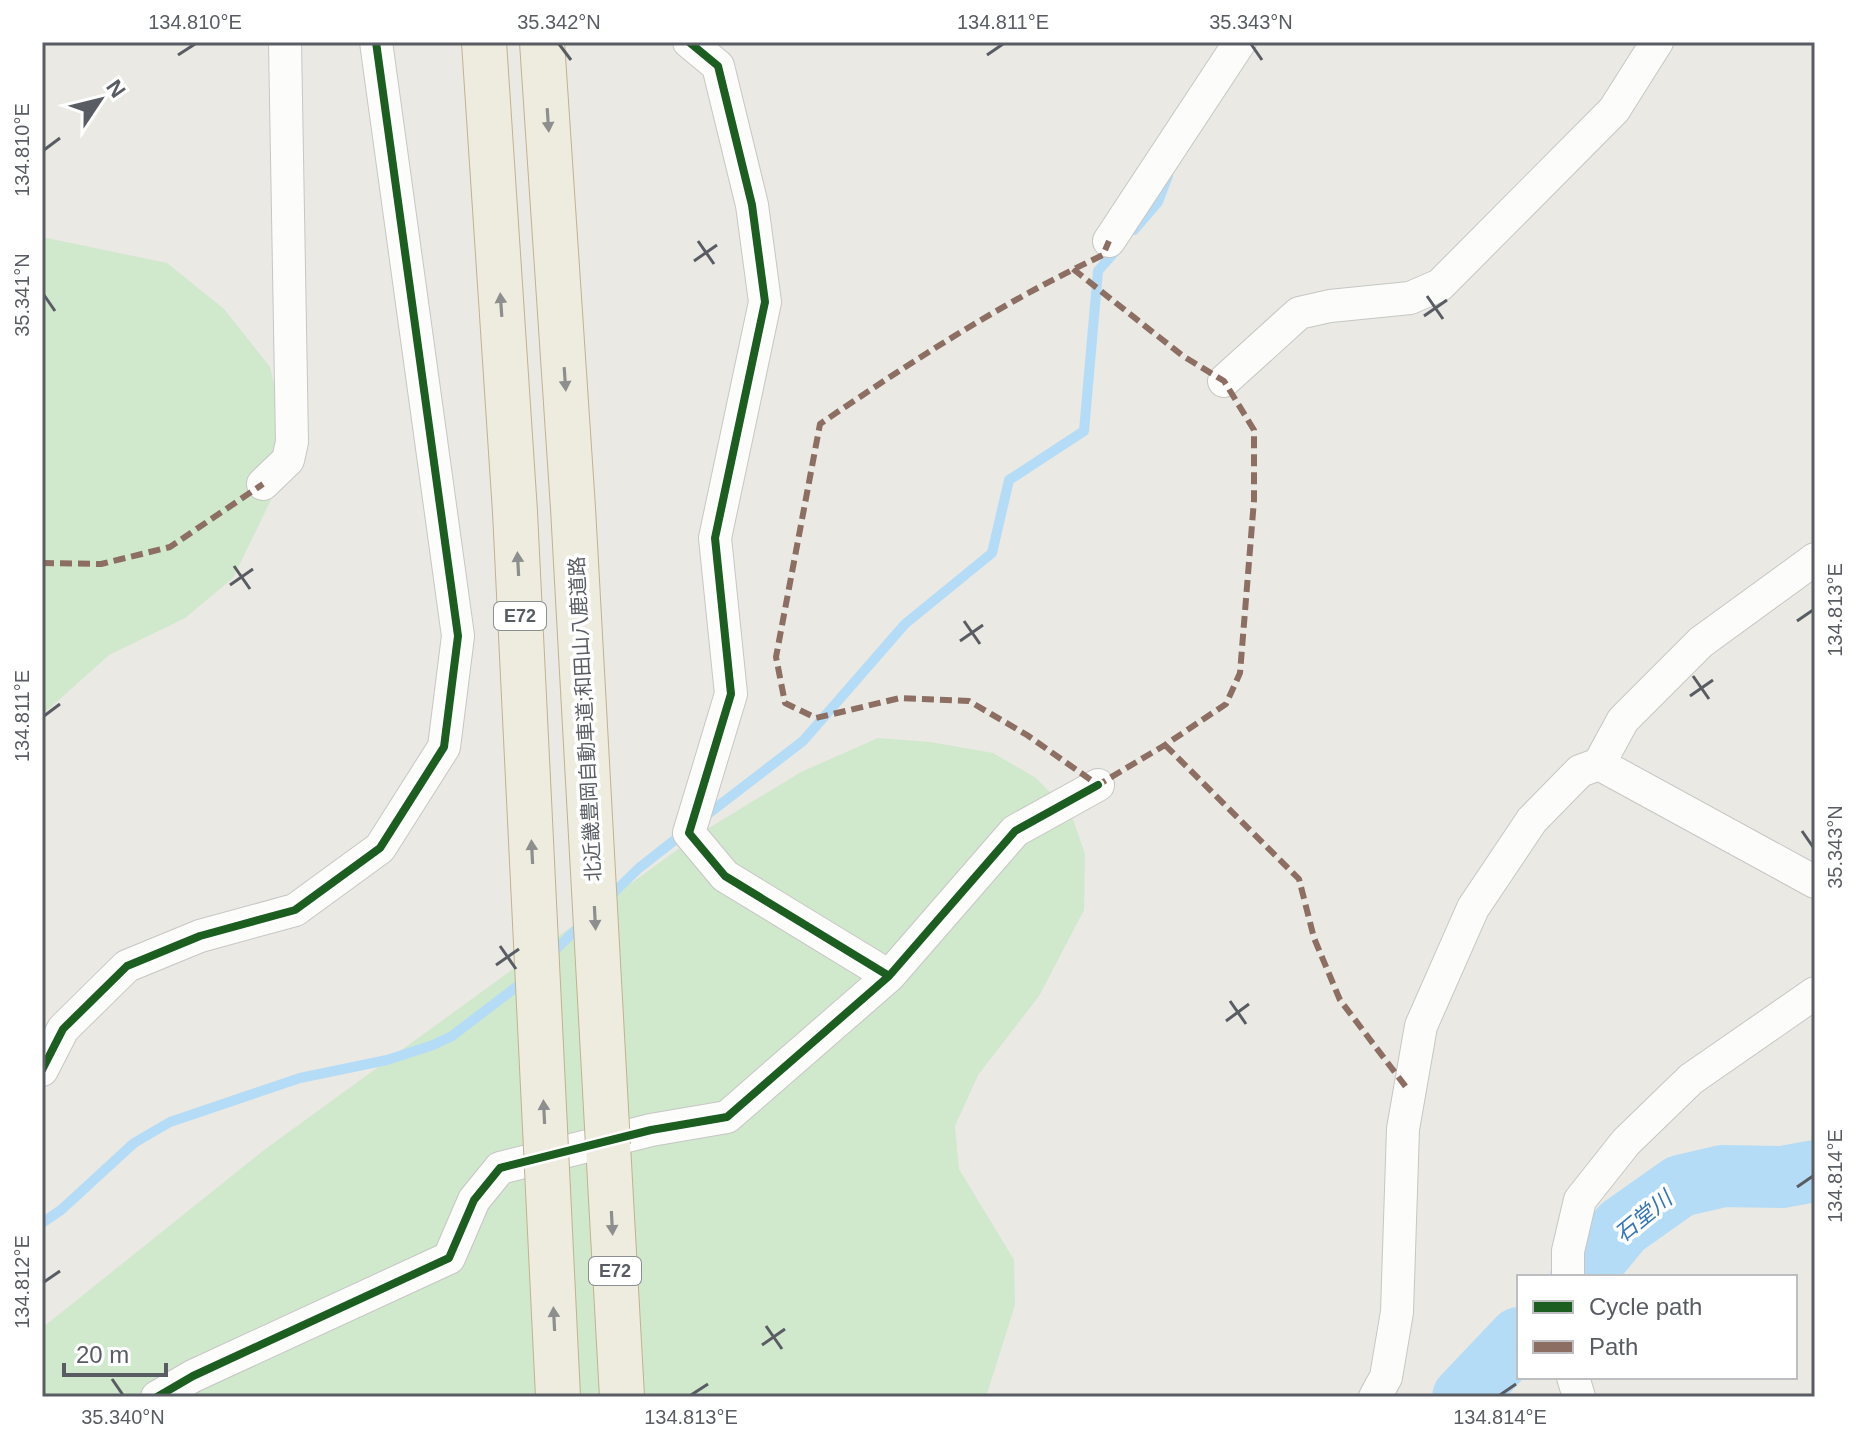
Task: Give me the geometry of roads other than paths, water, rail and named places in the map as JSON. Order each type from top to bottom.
[{"type":"highway","name":"E72","points":[[484,42],[515,512],[558,1397]]},
{"type":"highway","name":"北近畿豊岡自動車道;和田山八鹿道路","points":[[542,42],[574,524],[622,1397]]},
{"type":"street","points":[[263,484],[288,460],[292,442],[285,42]]},
{"type":"street","points":[[42,1070],[63,1029],[127,966],[200,936],[295,910],[380,848],[444,747],[458,636],[376,42]]},
{"type":"street","points":[[689,42],[718,66],[752,205],[765,302],[715,538],[731,694],[689,833],[725,876],[889,976]]},
{"type":"street","points":[[1109,241],[1240,42]]},
{"type":"street","points":[[1224,381],[1299,313],[1330,306],[1410,298],[1440,285],[1614,110],[1657,42]]},
{"type":"street","points":[[1375,1397],[1386,1377],[1397,1312],[1403,1129],[1421,1026],[1473,908],[1532,820],[1580,771],[1599,764],[1623,720],[1701,642],[1815,559]]},
{"type":"street","points":[[1599,764],[1815,882]]},
{"type":"street","points":[[157,1397],[193,1376],[449,1258],[474,1200],[500,1168],[651,1130],[727,1117],[889,976],[1015,831],[1098,785]]},
{"type":"street","points":[[1568,1275],[1568,1251],[1580,1200],[1626,1142],[1691,1079],[1815,993]]},
{"type":"waterway","points":[[1134,230],[1158,202],[1168,176]]},
{"type":"waterway","points":[[704,817],[803,741],[905,624],[992,553],[1009,480],[1084,431],[1098,271],[1118,248]]},
{"type":"waterway","points":[[606,900],[639,868],[685,832]]},
{"type":"waterway","points":[[549,956],[584,922]]},
{"type":"waterway","points":[[42,1223],[61,1210],[134,1143],[170,1122],[300,1078],[387,1060],[433,1045],[452,1036],[524,981]]},
{"type":"waterway","name":"石堂川","points":[[1583,1275],[1622,1227],[1680,1186],[1723,1176],[1782,1177],[1815,1171]]},
{"type":"waterway","name":"石堂川","points":[[1463,1397],[1517,1340]]}]
